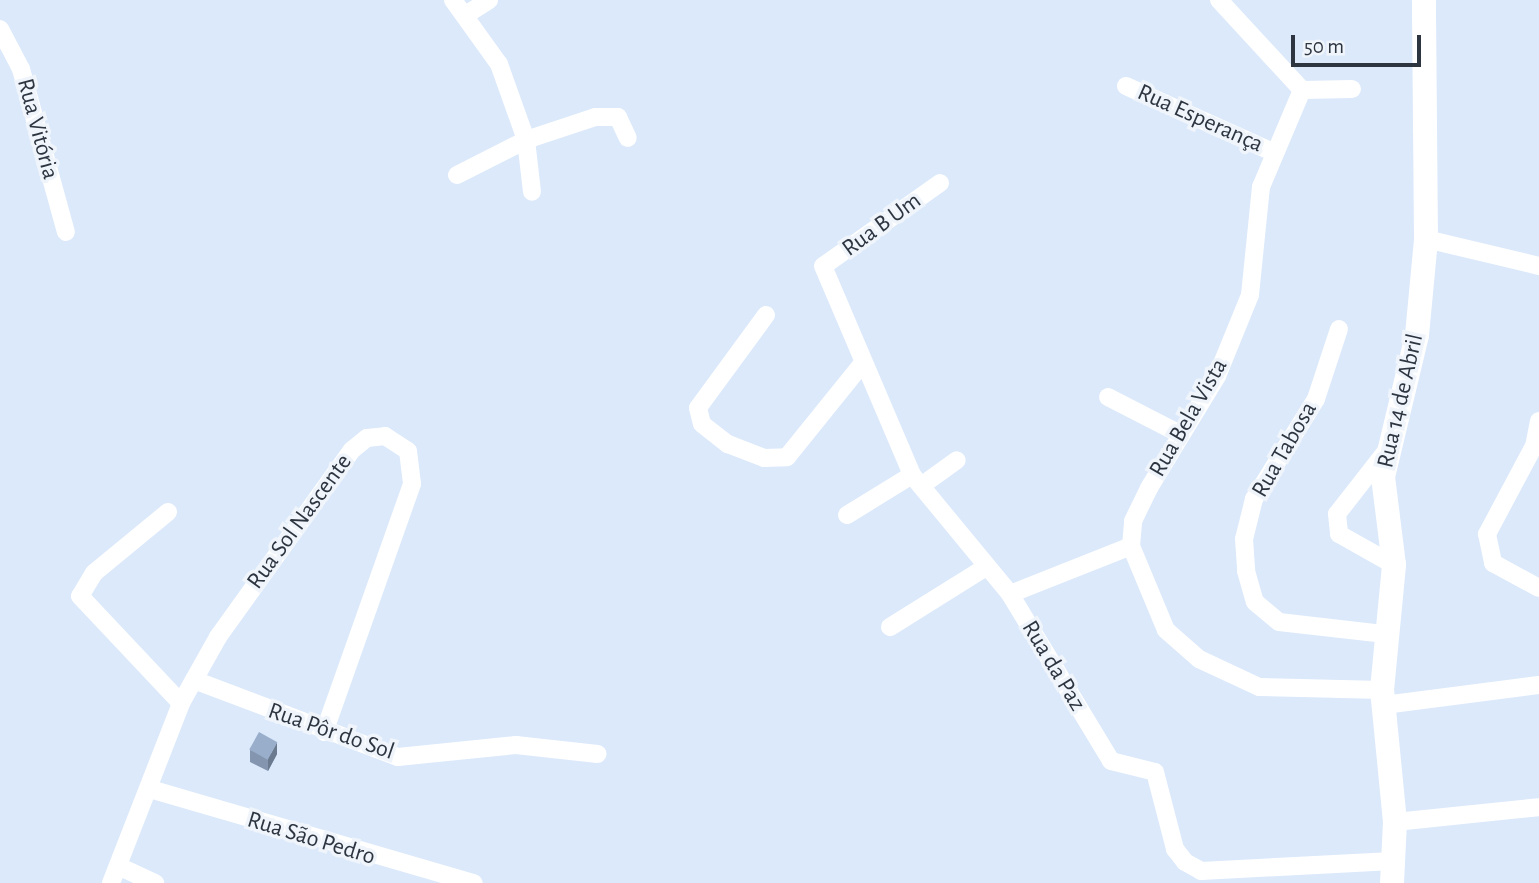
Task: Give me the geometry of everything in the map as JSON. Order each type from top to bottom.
[{"type":"street","points":[[453,0],[467,14],[499,64],[526,139],[532,192]]},
{"type":"street","points":[[467,14],[489,0]]},
{"type":"street","points":[[1219,0],[1302,90],[1352,89]]},
{"type":"street","name":"Rua 14 de Abril","points":[[1393,872],[1395,822],[1383,698],[1385,634],[1394,565],[1385,527],[1387,450],[1418,335],[1426,239],[1424,0]]},
{"type":"street","name":"Rua Vitória","points":[[0,29],[21,69],[66,232]]},
{"type":"street","name":"Rua Esperança","points":[[1126,86],[1273,152]]},
{"type":"street","name":"Rua Bela Vista","points":[[1131,546],[1133,521],[1180,434],[1217,376],[1250,295],[1261,187],[1273,152],[1302,90]]},
{"type":"street","points":[[457,175],[526,139],[606,115],[622,120],[628,138]]},
{"type":"street","name":"Rua B Um","points":[[823,266],[940,183]]},
{"type":"street","points":[[1426,239],[1539,265]]},
{"type":"street","name":"Rua da Paz","points":[[823,266],[862,364],[916,481],[1010,594],[1111,761],[1155,772],[1175,849],[1185,862],[1200,871],[1393,872]]},
{"type":"street","points":[[766,315],[711,384],[698,408],[702,424],[750,454],[778,458],[794,452],[862,364]]},
{"type":"street","name":"Rua Tabosa","points":[[1339,329],[1316,399],[1254,499],[1244,539],[1247,571],[1255,603],[1279,622],[1385,634]]},
{"type":"street","points":[[1108,397],[1180,434]]},
{"type":"street","points":[[1539,421],[1536,447],[1487,534],[1493,563],[1539,588]]},
{"type":"street","name":"Rua Sol Nascente","points":[[111,883],[150,789],[181,703],[194,680],[352,450],[374,435],[395,439],[414,462],[412,484],[324,732]]},
{"type":"street","points":[[1387,450],[1337,514],[1339,534],[1394,565]]},
{"type":"street","points":[[847,515],[957,460]]},
{"type":"street","points":[[168,512],[94,573],[80,596],[181,703]]},
{"type":"street","points":[[1010,594],[1131,546],[1166,630],[1199,659],[1259,687],[1383,698],[1539,685]]},
{"type":"street","points":[[890,627],[986,567]]},
{"type":"street","name":"Rua Pôr do Sol","points":[[194,680],[324,732],[398,757],[516,745],[598,754]]},
{"type":"street","name":"Rua São Pedro","points":[[150,789],[474,883]]},
{"type":"street","points":[[1395,822],[1539,807]]},
{"type":"street","points":[[118,866],[155,883]]},
{"type":"building","points":[[259,732],[277,742],[268,760],[249,749]]}]
